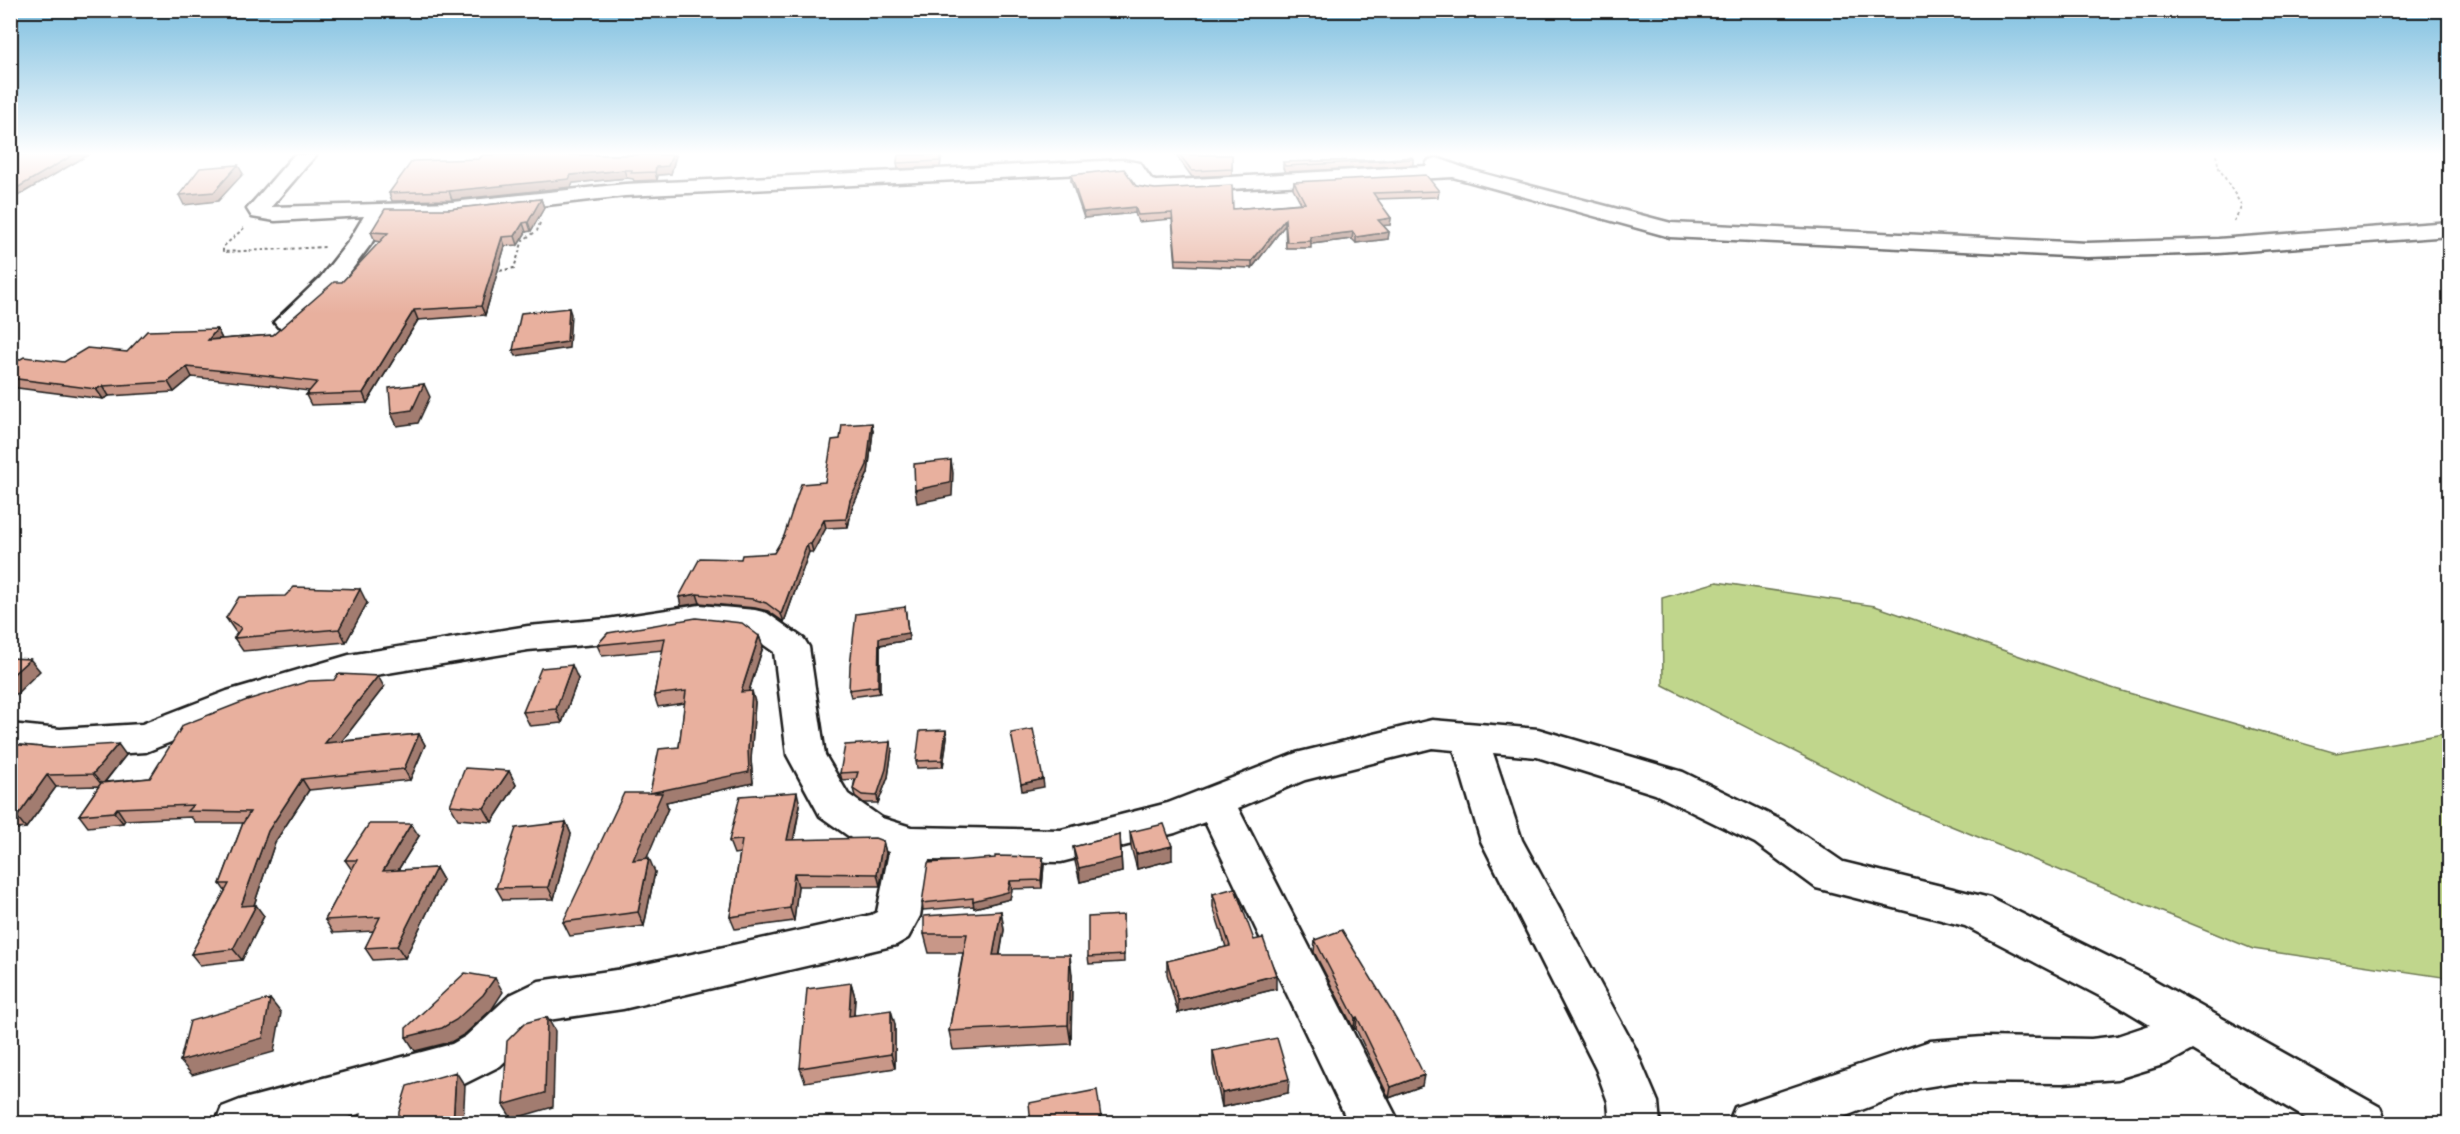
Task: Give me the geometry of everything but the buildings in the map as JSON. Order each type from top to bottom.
[{"type":"street","points":[[259,208],[260,213],[275,214],[462,208]]},
{"type":"street","points":[[1590,208],[1670,230],[2087,250],[2218,246],[2450,229]]},
{"type":"street","points":[[287,322],[329,283],[359,244],[380,209]]},
{"type":"street","points":[[10,738],[60,743],[146,738],[240,700],[348,667],[528,638],[607,631],[700,616],[755,621],[791,647],[806,755],[834,805],[868,829],[911,843],[1060,846],[1175,817],[1296,768],[1432,734],[1538,743],[1670,783],[1768,832],[1831,876],[1975,911],[2131,990],[2362,1124]]},
{"type":"street","points":[[1469,737],[1502,841],[1618,1063],[1633,1102],[1635,1124]]},
{"type":"street","points":[[1215,801],[1375,1124]]},
{"type":"street","points":[[240,1124],[389,1103],[483,1051],[526,1009],[539,1001],[623,988],[880,932],[892,925],[898,916],[911,843]]},
{"type":"street","points":[[1753,1124],[1928,1063],[1967,1058],[2106,1059],[2142,1051],[2163,1043],[2192,1025]]},
{"type":"path","points":[[486,274],[514,268],[523,240],[540,226],[544,208]]},
{"type":"path","points":[[2218,246],[2241,208]]},
{"type":"path","points":[[260,213],[224,247],[223,252],[359,244]]},
{"type":"green space","points":[[1717,582],[1875,606],[2115,689],[2336,753],[2449,733],[2449,978],[2253,949],[1902,806],[1663,685],[1662,598]]}]
